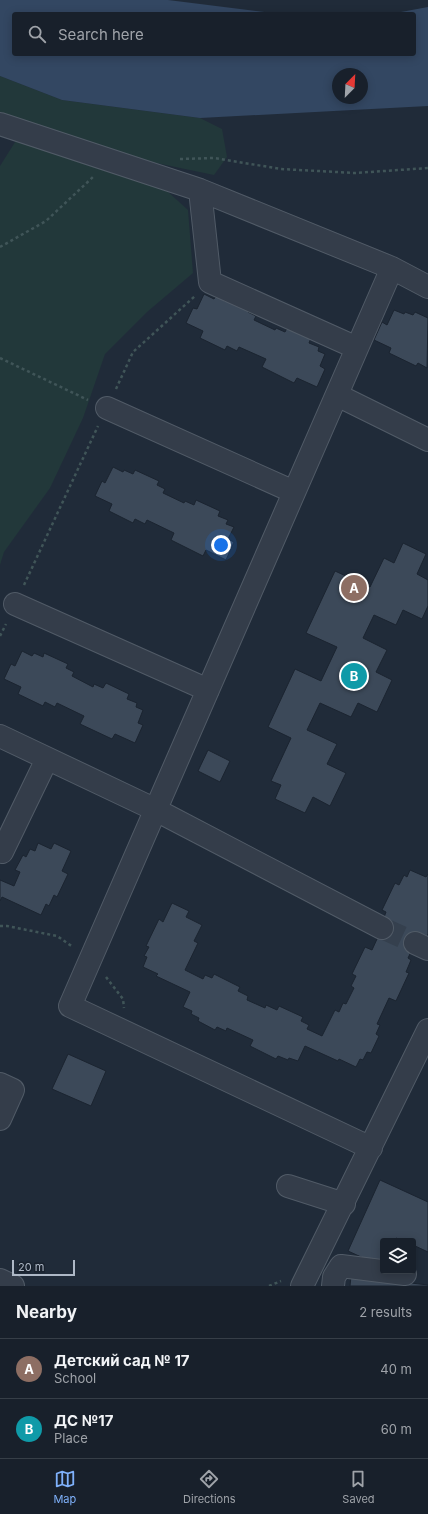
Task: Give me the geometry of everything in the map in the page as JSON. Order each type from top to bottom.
[{"type":"street","points":[[0,124],[109,162],[200,190],[392,268],[428,287]]},
{"type":"street","points":[[200,190],[210,282],[357,348]]},
{"type":"street","points":[[371,1148],[70,1006],[392,268]]},
{"type":"street","points":[[337,395],[428,440]]},
{"type":"street","points":[[107,408],[294,492]]},
{"type":"street","points":[[15,604],[208,690]]},
{"type":"street","points":[[0,736],[156,810],[382,928]]},
{"type":"street","points":[[0,851],[2,852],[47,759]]},
{"type":"street","points":[[302,1286],[344,1204],[428,1030]]},
{"type":"street","points":[[0,1084],[13,1090],[0,1119]]},
{"type":"street","points":[[288,1186],[344,1204]]},
{"type":"street","points":[[333,1286],[334,1276],[341,1266],[380,1271]]},
{"type":"street","points":[[0,1280],[13,1286]]},
{"type":"path","points":[[176,159],[214,158],[281,169],[355,173],[428,168]]},
{"type":"path","points":[[0,246],[46,221],[109,162]]},
{"type":"path","points":[[0,636],[133,352],[210,282]]},
{"type":"path","points":[[0,358],[107,408]]},
{"type":"green space","points":[[0,76],[62,100],[200,118],[222,129],[227,157],[214,175],[108,153],[0,112]]},
{"type":"green space","points":[[17,139],[157,182],[188,210],[193,273],[147,312],[105,354],[83,418],[50,488],[4,552],[0,565],[0,166]]},
{"type":"water","points":[[0,0],[168,0],[265,12],[12,12],[12,56],[416,56],[416,12],[401,12],[428,7],[428,106],[200,118],[62,100],[0,76]]},
{"type":"building","points":[[204,294],[214,299],[216,296],[225,301],[226,297],[250,308],[248,312],[256,316],[254,320],[275,330],[276,328],[285,332],[288,326],[311,338],[309,343],[319,347],[318,351],[325,354],[320,366],[325,369],[317,387],[297,378],[294,383],[262,367],[266,359],[239,347],[237,351],[227,346],[225,350],[200,338],[203,331],[186,323],[193,308],[197,309]]},
{"type":"building","points":[[394,310],[404,314],[405,312],[413,315],[415,312],[428,318],[427,368],[418,363],[416,366],[389,353],[391,348],[374,340],[382,322],[387,325]]},
{"type":"building","points":[[113,467],[123,472],[124,470],[133,474],[135,470],[159,481],[157,485],[165,489],[163,493],[184,503],[185,501],[194,505],[196,500],[220,511],[218,516],[228,520],[226,524],[234,527],[228,539],[234,542],[226,560],[206,550],[203,556],[171,540],[174,533],[147,520],[145,524],[135,519],[133,523],[109,511],[112,504],[95,496],[102,481],[105,483]]},
{"type":"building","points":[[403,543],[426,554],[417,574],[428,580],[428,606],[422,619],[403,610],[396,625],[374,615],[363,638],[387,650],[376,672],[392,680],[377,712],[358,703],[351,717],[320,703],[307,730],[337,744],[327,764],[346,773],[330,806],[313,797],[305,813],[275,799],[281,785],[271,781],[291,738],[268,727],[295,669],[321,681],[337,647],[306,633],[335,571],[370,587],[384,558],[394,563]]},
{"type":"building","points":[[22,651],[32,656],[34,653],[43,657],[44,653],[68,664],[66,668],[74,672],[72,676],[93,687],[94,684],[103,688],[106,683],[129,694],[127,699],[137,703],[136,707],[143,710],[138,723],[143,725],[135,743],[115,734],[112,739],[80,724],[84,716],[57,703],[55,707],[45,702],[43,706],[18,694],[21,687],[4,679],[11,664],[15,666]]},
{"type":"building","points":[[208,750],[230,761],[220,782],[198,771]]},
{"type":"building","points":[[38,843],[51,849],[54,843],[71,851],[62,871],[68,874],[57,897],[54,895],[49,906],[46,904],[41,915],[2,897],[0,901],[0,880],[14,886],[20,872],[15,870],[23,855],[26,857],[30,849],[35,851]]},
{"type":"building","points":[[410,870],[426,877],[428,874],[428,934],[427,936],[420,933],[408,958],[411,960],[406,972],[409,973],[396,1001],[389,998],[377,1024],[380,1025],[376,1034],[379,1036],[371,1053],[367,1052],[363,1060],[360,1059],[356,1067],[339,1059],[338,1061],[305,1046],[298,1061],[289,1058],[288,1060],[278,1056],[276,1059],[250,1046],[253,1040],[227,1028],[226,1031],[217,1027],[215,1030],[198,1021],[199,1018],[191,1014],[192,1011],[183,1007],[190,992],[156,976],[158,974],[143,967],[147,957],[144,956],[149,947],[146,946],[159,919],[163,922],[172,903],[189,911],[186,917],[202,925],[194,941],[198,943],[185,970],[203,979],[205,975],[212,978],[214,974],[240,987],[238,991],[248,996],[247,1000],[265,1008],[266,1005],[277,1010],[279,1006],[303,1017],[301,1021],[309,1025],[307,1029],[322,1036],[335,1010],[339,1012],[343,1003],[346,1004],[354,988],[351,986],[356,976],[352,974],[365,947],[372,950],[382,928],[386,912],[382,910],[395,883],[399,885],[404,875],[407,877]]},
{"type":"building","points":[[68,1054],[106,1071],[91,1106],[52,1089]]},
{"type":"building","points":[[380,1180],[428,1202],[428,1252],[416,1246],[416,1238],[380,1238],[380,1266],[348,1251]]},
{"type":"building","points":[[351,1276],[428,1285],[428,1286],[350,1286]]},
{"type":"tunnel","points":[[382,928],[415,943]]},
{"type":"place","name":"Детский сад № 17","points":[[354,588]]},
{"type":"place","name":"ДС №17","points":[[354,676]]}]
